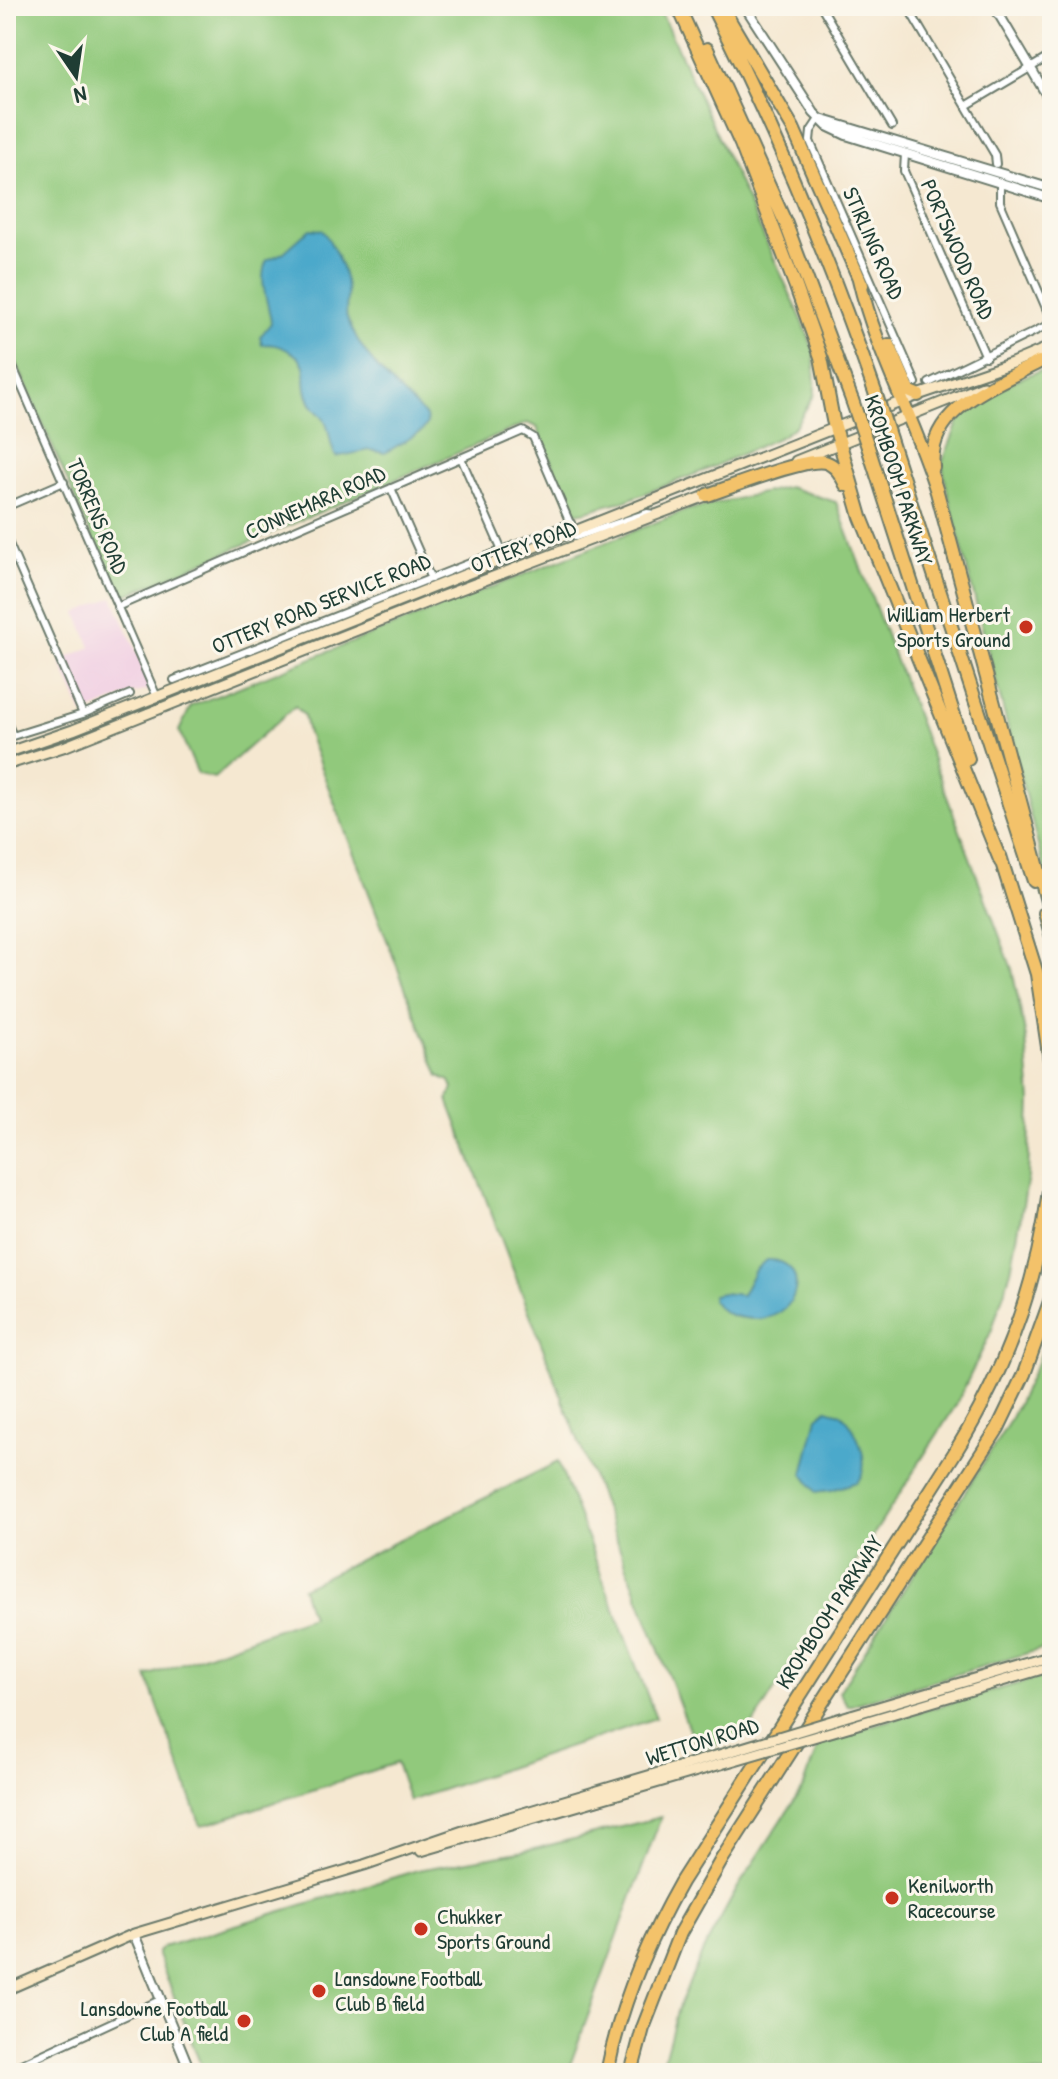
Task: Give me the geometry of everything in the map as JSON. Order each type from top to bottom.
[{"type":"highway","points":[[678,6],[741,144],[816,338],[835,428],[861,517]]},
{"type":"highway","name":"KROMBOOM PARKWAY","points":[[686,6],[781,212],[852,400],[1037,974],[1052,1074]]},
{"type":"highway","name":"KROMBOOM PARKWAY","points":[[712,6],[808,213],[875,392],[1052,936]]},
{"type":"highway","points":[[721,6],[793,128],[909,391],[917,389]]},
{"type":"highway","points":[[859,279],[937,492],[1052,920]]},
{"type":"highway","points":[[937,492],[932,453],[941,424],[981,394],[1039,362]]},
{"type":"highway","points":[[707,495],[811,461],[830,464],[839,473],[861,517],[1001,862]]},
{"type":"highway","points":[[1052,926],[1052,936]]},
{"type":"highway","name":"KROMBOOM PARKWAY","points":[[607,2073],[636,1974],[681,1882],[991,1391],[1015,1333],[1036,1263],[1044,1228],[1052,1160]]},
{"type":"highway","name":"KROMBOOM PARKWAY","points":[[631,2073],[643,2028],[680,1933],[722,1859],[998,1428],[1024,1374],[1052,1296]]},
{"type":"main road","name":"OTTERY ROAD","points":[[6,753],[73,730],[573,528],[835,428],[902,401],[917,389],[1012,363],[1052,346]]},
{"type":"main road","name":"OTTERY ROAD","points":[[6,765],[66,746],[841,444],[1052,356]]},
{"type":"main road","name":"WETTON ROAD","points":[[6,1990],[134,1934],[364,1865],[463,1831],[720,1760],[1052,1656]]},
{"type":"main road","name":"WETTON ROAD","points":[[851,1720],[1052,1666]]},
{"type":"street","points":[[821,6],[892,126]]},
{"type":"street","points":[[907,6],[995,155],[996,164]]},
{"type":"street","points":[[994,6],[1052,104]]},
{"type":"street","points":[[749,8],[819,119],[831,129],[1052,199]]},
{"type":"street","points":[[966,106],[1052,55]]},
{"type":"street","points":[[819,119],[1052,189]]},
{"type":"street","name":"STIRLING ROAD","points":[[819,119],[811,131],[810,141],[917,389]]},
{"type":"street","name":"PORTSWOOD ROAD","points":[[905,154],[904,171],[986,357]]},
{"type":"street","points":[[929,383],[1052,323],[1000,202],[1000,183]]},
{"type":"street","name":"TORRENS ROAD","points":[[6,351],[162,708]]},
{"type":"street","name":"CONNEMARA ROAD","points":[[117,607],[519,432],[526,431],[533,437],[573,528]]},
{"type":"street","points":[[461,458],[502,551]]},
{"type":"street","points":[[6,507],[64,482]]},
{"type":"street","points":[[391,488],[431,579]]},
{"type":"street","name":"OTTERY ROAD SERVICE ROAD","points":[[174,680],[561,527],[573,528],[579,538],[647,513],[656,514]]},
{"type":"street","points":[[6,537],[83,714]]},
{"type":"street","points":[[6,720],[10,737],[83,714],[130,694]]},
{"type":"street","points":[[134,1934],[191,2073]]},
{"type":"street","points":[[6,2071],[160,2000]]},
{"type":"street","points":[[165,2073],[187,2063]]},
{"type":"shaded area","points":[[113,597],[153,689],[130,694],[83,714],[60,661],[91,647],[77,613]]},
{"type":"green space","points":[[6,6],[658,6],[803,322],[814,351],[815,394],[795,426],[782,436],[706,470],[622,502],[572,513],[537,427],[527,423],[127,595],[115,591],[6,339]]},
{"type":"green space","name":"William Herbert Sports Ground","points":[[1052,366],[1052,900],[942,463],[960,418],[1013,381]]},
{"type":"green space","points":[[788,487],[836,502],[1012,969],[1026,1038],[1031,1101],[1028,1177],[1011,1271],[991,1332],[956,1405],[746,1735],[697,1750],[448,1100],[453,1088],[450,1081],[439,1076],[308,734],[304,715],[295,706],[214,778],[198,774],[179,731],[191,706],[687,510]]},
{"type":"green space","points":[[1052,1319],[1052,1646],[848,1706],[839,1692],[1009,1422],[1036,1365]]},
{"type":"green space","points":[[558,1462],[656,1718],[409,1801],[396,1763],[201,1826],[147,1676],[311,1617],[302,1588]]},
{"type":"green space","name":"Kenilworth Racecourse","points":[[1052,1674],[1052,2073],[660,2073],[678,2008],[704,1949],[738,1887],[804,1786],[820,1740]]},
{"type":"green space","name":"Chukker Sports Ground","points":[[661,1817],[567,2073],[204,2073],[157,1953],[163,1947],[418,1870],[530,1850]]},
{"type":"water","points":[[310,229],[322,230],[338,257],[347,287],[347,318],[362,347],[381,372],[426,416],[427,424],[422,431],[385,453],[370,450],[336,457],[325,421],[308,398],[304,366],[295,355],[282,347],[262,345],[260,337],[271,323],[263,284],[267,260],[283,253]]},
{"type":"water","points":[[766,1260],[781,1262],[791,1269],[795,1280],[795,1292],[779,1313],[764,1318],[744,1318],[718,1308],[712,1300],[713,1295],[742,1295],[755,1270]]},
{"type":"water","points":[[827,1409],[840,1413],[852,1426],[863,1456],[862,1475],[857,1482],[816,1492],[803,1474],[817,1417]]},
{"type":"place","name":"William Herbert Sports Ground","points":[[1026,627]]},
{"type":"place","name":"Kenilworth Racecourse","points":[[892,1898]]},
{"type":"place","name":"Chukker Sports Ground","points":[[421,1929]]},
{"type":"place","name":"Lansdowne Football Club B field","points":[[319,1991]]},
{"type":"place","name":"Lansdowne Football Club A field","points":[[244,2021]]}]
